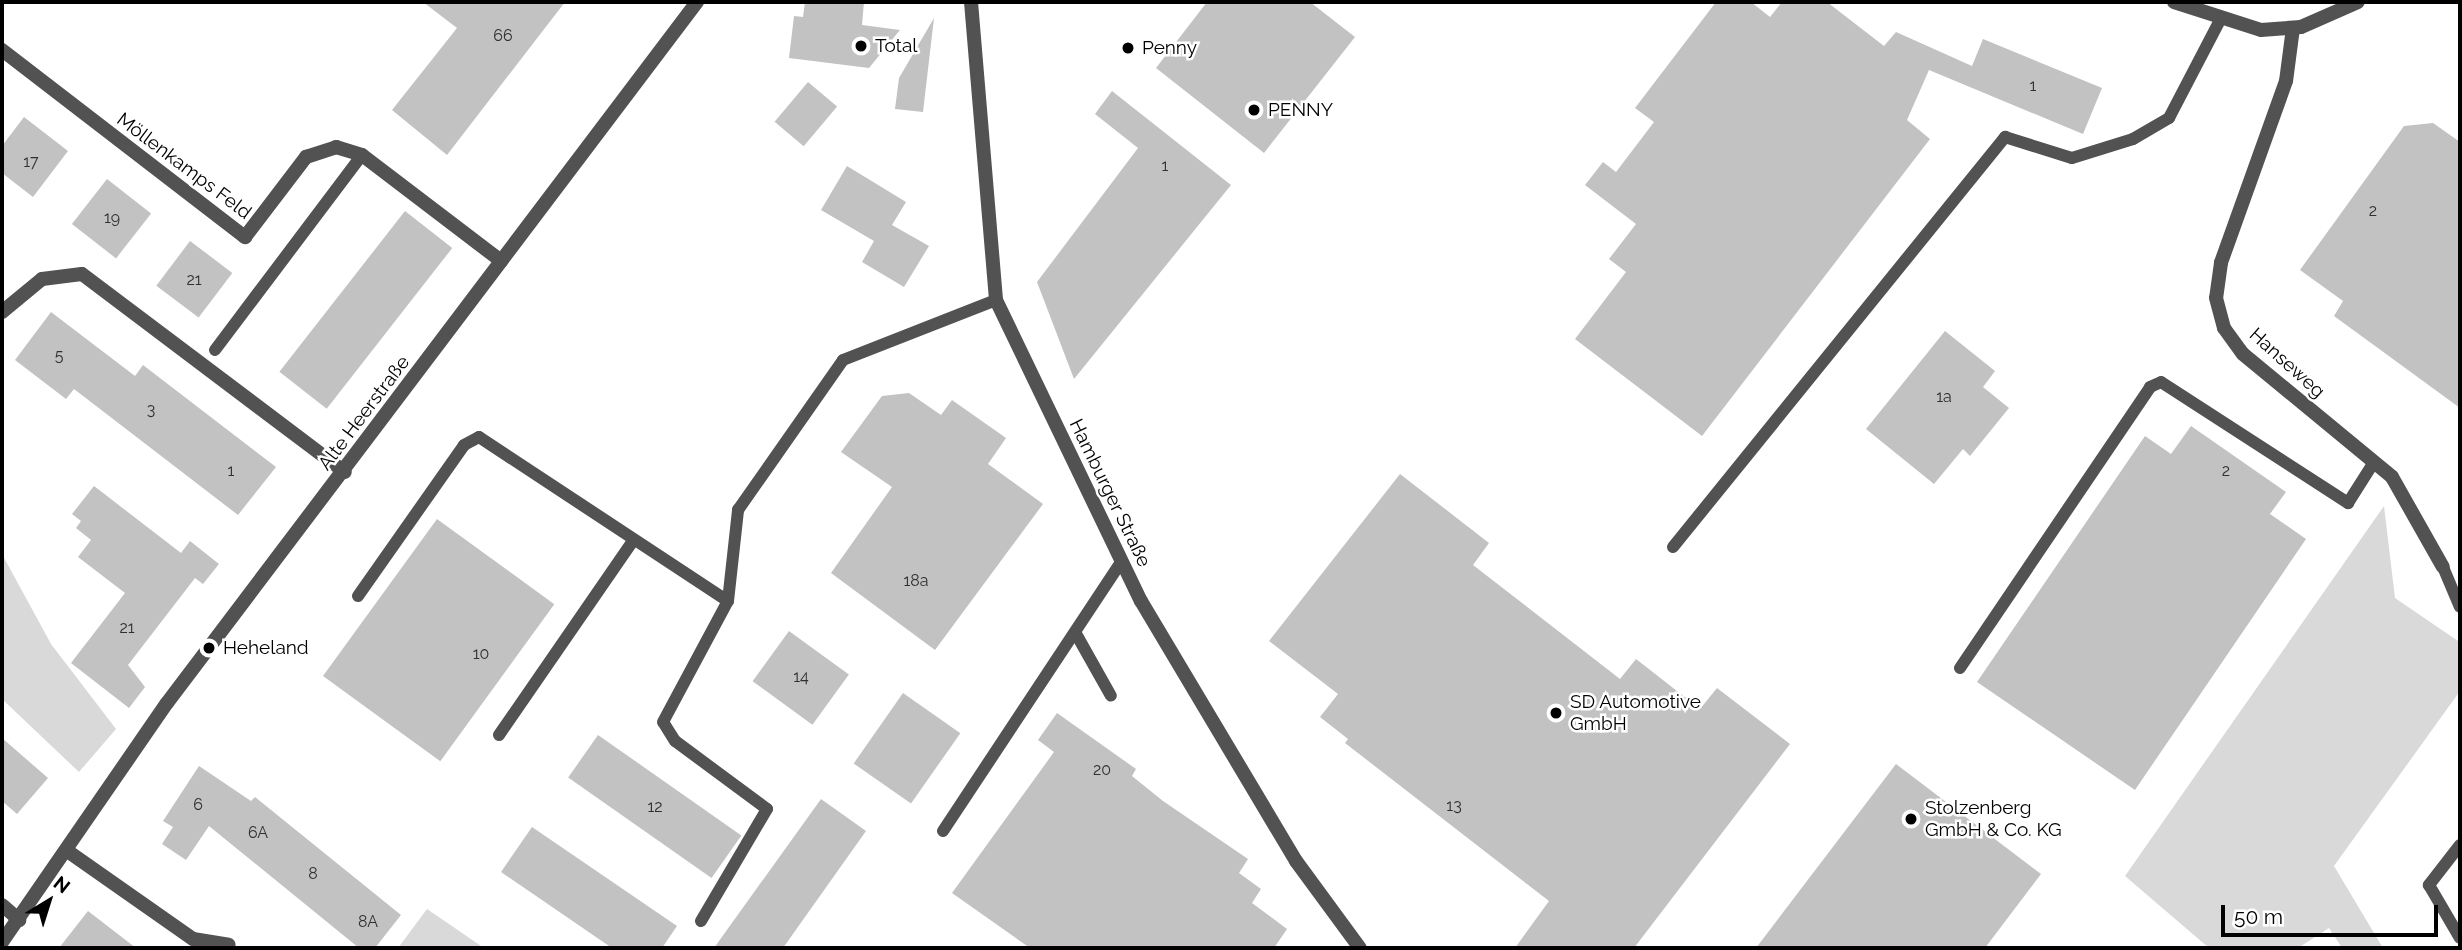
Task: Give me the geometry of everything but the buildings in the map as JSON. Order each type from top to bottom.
[{"type":"street","name":"Alte Heerstraße","points":[[2,942],[167,703],[345,472],[697,2]]},
{"type":"street","name":"Hamburger Straße","points":[[971,2],[996,300],[1122,561],[1296,860],[1360,948]]},
{"type":"street","points":[[2174,2],[2220,20],[2261,30],[2293,28],[2350,11],[2358,2]]},
{"type":"street","name":"Hanseweg","points":[[2293,28],[2286,81],[2221,263],[2216,298],[2224,328],[2243,354],[2392,477],[2443,567]]},
{"type":"street","name":"Möllenkamps Feld","points":[[2,50],[245,237],[306,157],[336,147],[362,155],[501,261]]},
{"type":"street","points":[[2,312],[42,279],[82,274],[345,472]]},
{"type":"street","points":[[66,850],[193,939],[229,945]]},
{"type":"street","points":[[2,905],[19,920]]},
{"type":"lane","points":[[1673,547],[2005,137],[2072,158],[2133,139],[2169,118],[2220,20]]},
{"type":"lane","points":[[215,350],[362,155]]},
{"type":"lane","points":[[701,921],[766,816],[760,799],[675,741],[663,722],[728,601],[738,510],[844,360],[996,300]]},
{"type":"lane","points":[[1960,668],[2150,387],[2161,382],[2348,503],[2374,462]]},
{"type":"lane","points":[[358,596],[464,445],[479,437],[632,542],[728,601]]},
{"type":"lane","points":[[499,735],[632,542]]},
{"type":"lane","points":[[943,831],[1122,561]]},
{"type":"lane","points":[[2443,567],[2460,607]]},
{"type":"lane","points":[[1075,632],[1111,696]]},
{"type":"lane","points":[[2460,845],[2429,885],[2460,938]]},
{"type":"shaded area","points":[[2384,506],[2395,598],[2458,641],[2460,691],[2334,866],[2383,948],[2342,948],[2329,928],[2298,948],[2209,948],[2125,876]]},
{"type":"shaded area","points":[[2,554],[51,644],[116,729],[79,772],[2,699]]},
{"type":"shaded area","points":[[427,909],[484,948],[398,948]]},
{"type":"place","name":"Total","points":[[861,46]]},
{"type":"place","name":"Penny","points":[[1128,48]]},
{"type":"place","name":"PENNY","points":[[1254,110]]},
{"type":"place","name":"Heheland","points":[[209,648]]},
{"type":"place","name":"SD Automotive GmbH","points":[[1556,713]]},
{"type":"place","name":"Stolzenberg GmbH & Co. KG","points":[[1911,819]]}]
